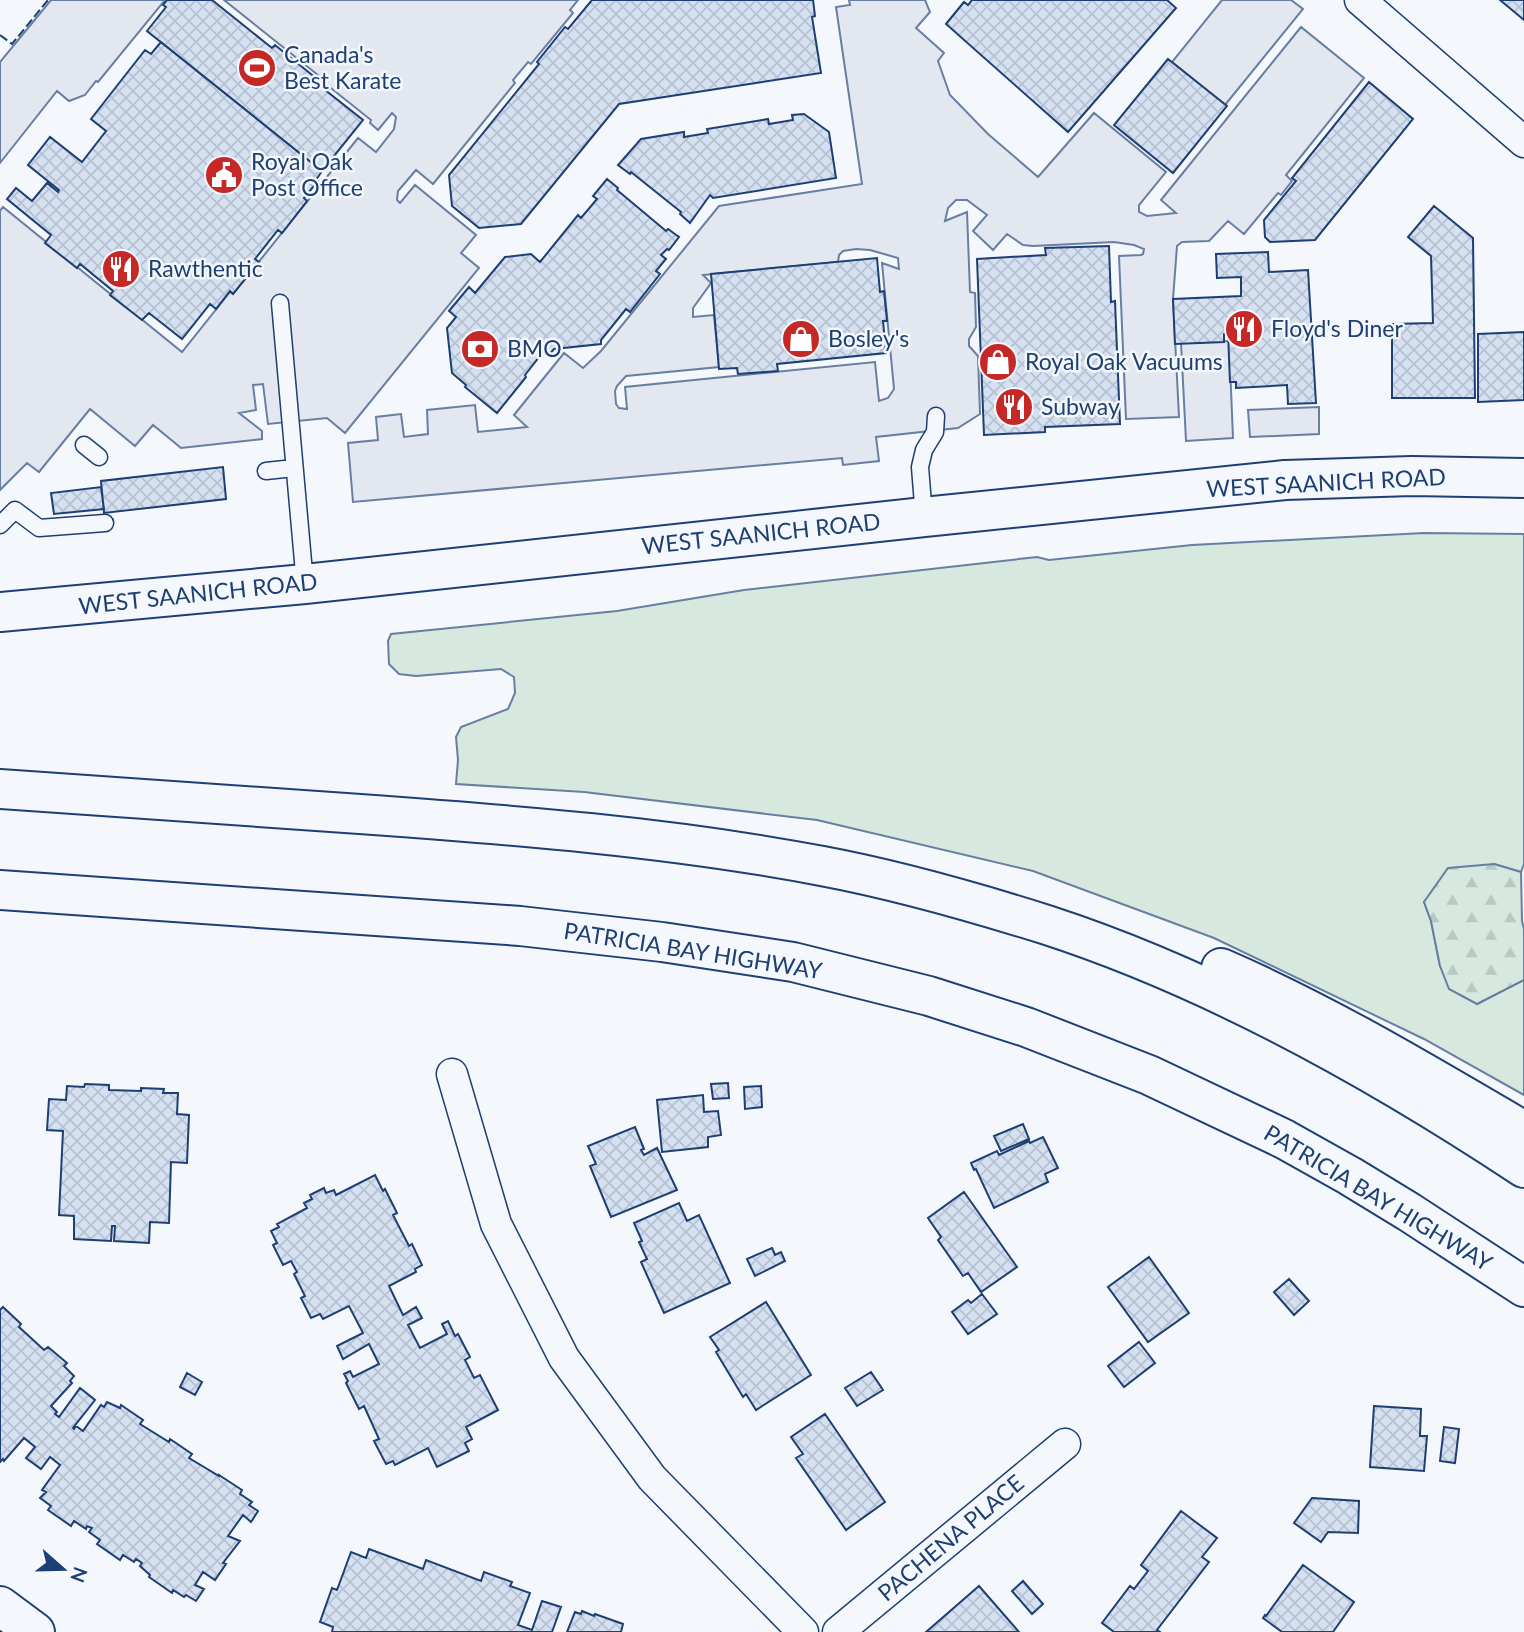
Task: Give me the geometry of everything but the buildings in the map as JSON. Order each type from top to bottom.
[{"type":"main road","name":"WEST SAANICH ROAD","points":[[0,612],[305,583],[1285,480],[1412,476],[1524,478]]},
{"type":"main road","points":[[0,789],[512,824],[696,845],[824,866],[942,894],[1049,926],[1150,963],[1248,1008],[1352,1063],[1474,1135],[1524,1168]]},
{"type":"main road","name":"PATRICIA BAY HIGHWAY","points":[[0,890],[520,926],[662,942],[793,962],[929,996],[1026,1027],[1149,1074],[1284,1139],[1409,1212],[1524,1287]]},
{"type":"main road","points":[[942,894],[1030,896],[1143,934],[1274,991],[1391,1053],[1524,1131]]},
{"type":"main road","points":[[1409,1212],[1524,1310]]},
{"type":"main road","points":[[0,1606],[35,1632]]},
{"type":"street","points":[[1360,0],[1524,142]]},
{"type":"street","points":[[452,1073],[496,1224],[564,1358],[652,1478],[803,1632]]},
{"type":"street","name":"PACHENA PLACE","points":[[838,1632],[1065,1444]]},
{"type":"lane","points":[[280,303],[305,583]]},
{"type":"lane","points":[[924,517],[920,467],[924,450],[934,432],[936,416]]},
{"type":"lane","points":[[84,445],[99,457]]},
{"type":"lane","points":[[265,471],[294,468]]},
{"type":"lane","points":[[0,525],[15,510],[39,528],[105,523]]},
{"type":"green space","points":[[1424,533],[1524,534],[1524,864],[1521,872],[1494,864],[1424,902],[1431,921],[1440,966],[1477,1004],[1524,980],[1524,1095],[1424,1039],[1214,938],[1033,871],[817,820],[584,792],[456,784],[456,737],[461,727],[508,709],[515,693],[514,677],[501,669],[416,676],[399,674],[389,664],[388,641],[391,634],[617,611],[744,590],[1037,557],[1049,560],[1192,545]]},
{"type":"green space","points":[[1494,864],[1521,872],[1524,980],[1477,1004],[1449,989],[1440,966],[1431,921],[1424,902],[1448,868]]},
{"type":"shaded area","points":[[51,0],[165,0],[85,95],[69,101],[57,91],[0,163],[0,62]]},
{"type":"shaded area","points":[[224,0],[578,0],[570,10],[573,13],[531,64],[528,62],[513,80],[515,83],[433,184],[416,170],[398,191],[397,200],[400,203],[415,185],[476,235],[461,253],[479,268],[345,433],[327,418],[268,424],[263,384],[253,385],[256,410],[239,413],[262,431],[262,439],[181,448],[153,425],[135,446],[90,409],[39,472],[27,463],[0,490],[0,211],[3,207],[182,352],[230,292],[233,294],[358,138],[376,152],[394,129],[396,117],[392,113],[378,130],[370,123],[371,120],[322,81],[323,79]]},
{"type":"shaded area","points":[[849,0],[925,0],[930,12],[916,28],[944,53],[938,61],[950,95],[988,134],[1038,177],[1094,113],[1166,172],[1139,205],[1139,212],[1147,216],[1176,213],[1161,200],[1301,27],[1364,78],[1286,175],[1292,181],[1281,195],[1278,193],[1244,234],[1228,221],[1209,241],[1182,242],[1177,246],[1173,299],[1179,417],[1126,419],[1119,256],[1141,255],[1144,249],[1114,242],[1023,245],[1007,234],[993,250],[973,231],[987,215],[967,200],[956,200],[948,208],[945,221],[967,212],[970,292],[975,293],[976,327],[969,339],[969,346],[978,356],[980,414],[958,428],[876,437],[879,461],[843,465],[842,458],[353,502],[348,443],[378,440],[376,417],[401,414],[404,437],[428,434],[427,410],[475,405],[478,432],[527,427],[514,415],[564,353],[583,368],[601,351],[719,206],[862,184],[836,7],[850,5]],"holes":[[[870,250],[898,258],[899,269],[882,263],[894,389],[888,398],[879,401],[875,362],[625,387],[627,409],[619,408],[616,404],[615,391],[626,376],[719,367],[714,315],[693,317],[693,308],[711,283],[703,275],[838,262],[843,251]]]},
{"type":"shaded area","points":[[1222,0],[1291,0],[1303,9],[1225,105],[1172,62]]},
{"type":"shaded area","points":[[1229,341],[1233,438],[1186,441],[1181,343]]},
{"type":"shaded area","points":[[1319,407],[1319,434],[1250,437],[1248,410]]},
{"type":"fence","points":[[0,35],[12,44],[48,0]]},
{"type":"place","name":"Canada's Best Karate","points":[[257,68]]},
{"type":"place","name":"Royal Oak Post Office","points":[[224,175]]},
{"type":"place","name":"Rawthentic","points":[[121,269]]},
{"type":"place","name":"Floyd's Diner","points":[[1244,329]]},
{"type":"place","name":"Bosley's","points":[[801,339]]},
{"type":"place","name":"BMO","points":[[480,349]]},
{"type":"place","name":"Royal Oak Vacuums","points":[[998,362]]},
{"type":"place","name":"Subway","points":[[1014,407]]}]
